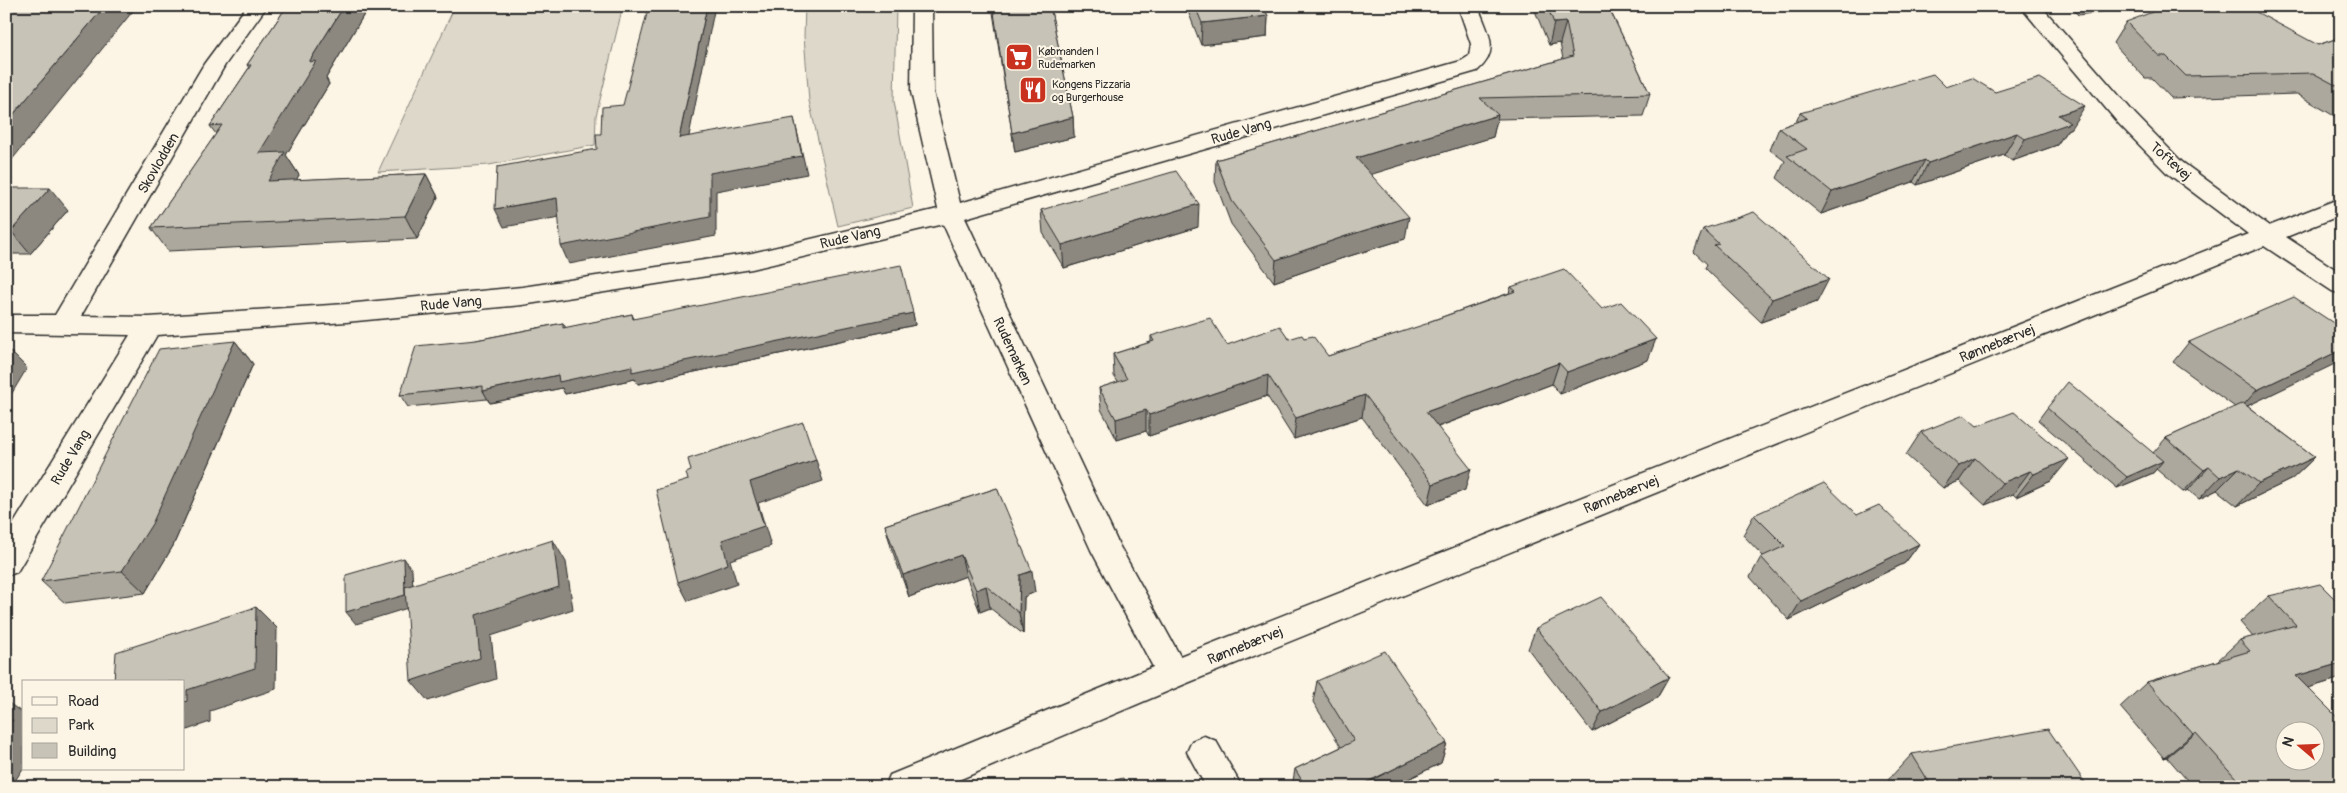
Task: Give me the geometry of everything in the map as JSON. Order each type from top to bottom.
[{"type":"street","name":"Skovlodden","points":[[64,323],[215,64],[258,6]]},
{"type":"street","name":"Rudemarken","points":[[922,6],[922,92],[951,214],[1106,550],[1173,674]]},
{"type":"street","name":"Rude Vang","points":[[6,324],[64,323],[149,326],[346,312],[522,296],[752,261],[951,214],[1469,66],[1479,58],[1481,44],[1468,6]]},
{"type":"street","name":"Toftevej","points":[[2030,6],[2128,119],[2174,167],[2265,235],[2341,285]]},
{"type":"street","name":"Rønnebærvej","points":[[902,787],[1173,674],[2341,206]]},
{"type":"street","name":"Rude Vang","points":[[6,562],[149,326]]},
{"type":"street","points":[[1204,752],[1225,787]]},
{"type":"green space","points":[[455,6],[623,6],[596,116],[595,145],[489,165],[378,172]]},
{"type":"green space","points":[[805,6],[896,6],[894,101],[913,208],[838,226],[809,101],[804,36]]},
{"type":"building","points":[[6,6],[105,6],[6,123]]},
{"type":"building","points":[[287,6],[344,6],[309,62],[316,61],[259,153],[285,152],[268,181],[426,174],[405,216],[151,228],[222,125],[210,126],[251,65],[247,65]]},
{"type":"building","points":[[649,6],[707,6],[679,138],[794,118],[802,156],[710,173],[710,217],[561,246],[557,198],[495,209],[497,167],[597,149],[596,134],[601,134],[602,107],[623,105]]},
{"type":"building","points":[[993,6],[1050,6],[1073,117],[1012,133]]},
{"type":"building","points":[[1195,6],[1263,6],[1268,16],[1202,23]]},
{"type":"building","points":[[1547,6],[1608,6],[1650,94],[1480,98],[1498,115],[1356,158],[1409,217],[1276,260],[1232,201],[1216,160],[1573,56],[1566,22],[1554,23]]},
{"type":"building","points":[[2168,6],[2245,6],[2318,45],[2341,37],[2341,88],[2313,73],[2186,76],[2166,56],[2159,56],[2126,22]]},
{"type":"building","points":[[1933,74],[1946,87],[1972,78],[1995,92],[2040,78],[2085,106],[2058,115],[2070,123],[2025,139],[2017,133],[1928,163],[1925,160],[1832,192],[1787,156],[1807,149],[1779,128],[1807,118],[1800,113]]},
{"type":"building","points":[[1176,171],[1199,204],[1062,245],[1041,210]]},
{"type":"building","points":[[6,188],[50,188],[11,231],[6,231]]},
{"type":"building","points":[[1754,212],[1829,279],[1772,299],[1714,245],[1719,244],[1703,229]]},
{"type":"building","points":[[901,265],[913,313],[632,372],[632,366],[559,382],[558,375],[483,391],[483,386],[400,395],[416,346],[476,340],[563,323],[563,328],[632,314],[633,319]]},
{"type":"building","points":[[1564,269],[1602,309],[1621,302],[1656,339],[1567,372],[1559,363],[1426,412],[1471,469],[1433,484],[1365,395],[1296,418],[1268,375],[1149,415],[1146,410],[1116,419],[1099,388],[1127,379],[1113,354],[1154,341],[1151,336],[1210,318],[1227,345],[1280,326],[1289,339],[1302,335],[1304,338],[1313,336],[1328,356],[1429,323],[1516,291],[1511,287]]},
{"type":"building","points":[[2294,297],[2341,328],[2341,350],[2257,390],[2189,342]]},
{"type":"building","points":[[235,341],[152,524],[122,571],[41,581],[159,349]]},
{"type":"building","points":[[2068,382],[2163,461],[2127,477],[2047,408]]},
{"type":"building","points":[[2243,403],[2315,457],[2259,483],[2239,468],[2220,477],[2209,467],[2204,470],[2166,438]]},
{"type":"building","points":[[2014,412],[2069,459],[2034,474],[2030,471],[2002,483],[1975,458],[1959,466],[1921,432],[1964,415],[1977,426]]},
{"type":"building","points":[[803,422],[816,460],[750,482],[764,526],[722,540],[728,564],[678,582],[656,490],[688,480],[686,473],[691,471],[688,459]]},
{"type":"building","points":[[1824,483],[1857,515],[1879,505],[1919,544],[1801,601],[1761,557],[1785,546],[1754,515]]},
{"type":"building","points":[[997,488],[1032,571],[1020,575],[1019,613],[986,586],[976,590],[961,555],[903,575],[885,525]]},
{"type":"building","points":[[553,540],[559,587],[476,615],[480,658],[411,681],[405,587]]},
{"type":"building","points":[[404,558],[405,595],[346,612],[346,575]]},
{"type":"building","points":[[2320,584],[2341,605],[2341,663],[2296,676],[2341,721],[2341,771],[2337,772],[2341,776],[2341,787],[2244,787],[2147,682],[2250,651],[2240,640],[2296,625],[2269,596]]},
{"type":"building","points":[[1601,597],[1669,677],[1602,712],[1536,628]]},
{"type":"building","points":[[256,607],[255,668],[187,690],[187,701],[185,702],[185,680],[114,680],[116,652]]},
{"type":"building","points":[[1385,651],[1447,743],[1357,787],[1306,787],[1295,769],[1354,741],[1317,681]]},
{"type":"building","points":[[6,720],[13,720],[6,730]]},
{"type":"building","points":[[2048,729],[2088,787],[1932,787],[1912,754]]},
{"type":"building","points":[[1123,778],[1126,787],[1091,787]]},
{"type":"place","name":"Købmanden I Rudemarken","points":[[1019,57]]},
{"type":"place","name":"Kongens Pizzaria og Burgerhouse","points":[[1033,90]]}]
